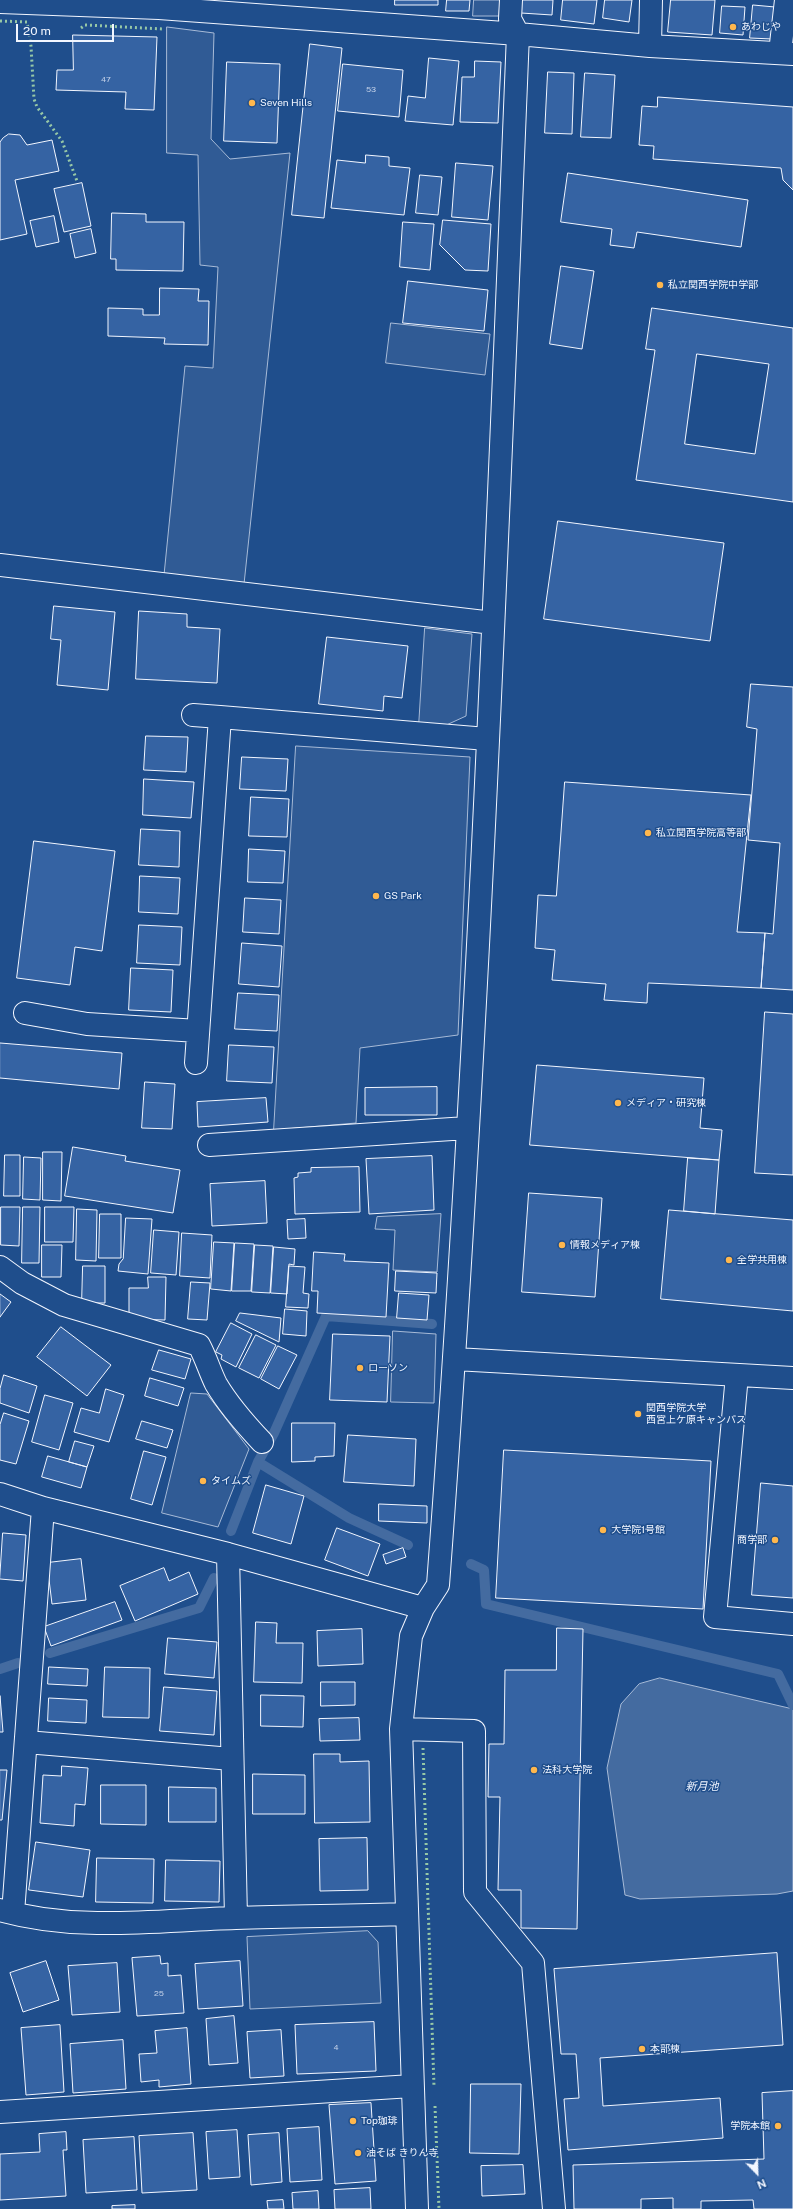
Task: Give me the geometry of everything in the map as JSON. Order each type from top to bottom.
[{"type":"street","points":[[417,2209],[401,1729],[411,1636],[423,1608],[438,1585],[455,1359],[493,623],[518,34],[510,19],[511,0]]},
{"type":"street","points":[[650,46],[651,0]]},
{"type":"street","points":[[0,2],[159,4],[650,46],[787,54],[786,0]]},
{"type":"street","points":[[0,565],[493,623]]},
{"type":"street","points":[[193,715],[487,739]]},
{"type":"street","points":[[196,1063],[220,717]]},
{"type":"street","points":[[25,1013],[87,1024],[198,1032]]},
{"type":"street","points":[[209,1145],[467,1128]]},
{"type":"street","points":[[0,1267],[22,1283],[64,1305],[199,1345],[209,1363],[216,1383],[236,1414],[262,1442]]},
{"type":"street","points":[[455,1359],[793,1378]]},
{"type":"street","points":[[737,1376],[714,1617],[793,1624]]},
{"type":"street","points":[[0,1494],[43,1508],[228,1554],[423,1608]]},
{"type":"street","points":[[43,1508],[26,1742],[6,1912],[80,1923],[159,1923],[236,1918],[406,1914]]},
{"type":"street","points":[[228,1554],[236,1918]]},
{"type":"street","points":[[401,1729],[474,1731],[475,1892],[533,1963],[554,2209]]},
{"type":"street","points":[[26,1742],[232,1759]]},
{"type":"street","points":[[0,2112],[412,2086]]},
{"type":"shaded area","points":[[474,0],[500,0],[499,16],[473,16]]},
{"type":"shaded area","points":[[167,27],[214,33],[211,139],[230,159],[290,153],[244,584],[164,575],[185,366],[213,368],[218,267],[200,265],[198,155],[167,153]]},
{"type":"shaded area","points":[[391,323],[490,334],[485,375],[386,363]]},
{"type":"shaded area","points":[[425,628],[472,634],[466,716],[442,727],[419,726]]},
{"type":"shaded area","name":"GS Park","points":[[296,746],[470,757],[458,1035],[360,1048],[356,1123],[274,1130]]},
{"type":"shaded area","points":[[441,1214],[437,1272],[393,1270],[395,1230],[375,1229],[377,1217]]},
{"type":"shaded area","points":[[393,1331],[436,1334],[434,1403],[391,1402]]},
{"type":"shaded area","name":"タイムズ","points":[[191,1393],[207,1394],[249,1449],[218,1527],[162,1513]]},
{"type":"shaded area","points":[[368,1931],[378,1942],[381,2003],[250,2009],[247,1937]]},
{"type":"water","name":"新月池","points":[[660,1678],[793,1709],[793,1891],[777,1894],[640,1899],[625,1895],[607,1768],[621,1704],[639,1684]]},
{"type":"building","points":[[395,0],[438,0],[438,5],[395,5]]},
{"type":"building","points":[[447,0],[470,0],[469,11],[446,11]]},
{"type":"building","points":[[520,0],[553,0],[552,15],[521,13]]},
{"type":"building","points":[[563,0],[597,0],[594,24],[561,20]]},
{"type":"building","points":[[605,0],[632,0],[629,22],[603,18]]},
{"type":"building","points":[[671,0],[715,0],[712,35],[668,32]]},
{"type":"building","points":[[753,5],[775,7],[772,39],[750,38]]},
{"type":"building","points":[[722,6],[745,7],[743,35],[720,33]]},
{"type":"building","points":[[73,35],[157,37],[154,110],[125,109],[126,92],[56,90],[57,70],[73,70]]},
{"type":"building","points":[[310,44],[342,48],[324,218],[292,215]]},
{"type":"building","points":[[429,58],[459,61],[453,125],[405,121],[408,96],[425,98]]},
{"type":"building","points":[[475,61],[501,62],[498,123],[460,122],[462,77],[474,77]]},
{"type":"building","name":"Seven Hills","points":[[227,62],[280,64],[277,143],[224,141]]},
{"type":"building","points":[[343,64],[403,70],[399,117],[338,111]]},
{"type":"building","points":[[548,72],[574,73],[572,134],[545,133]]},
{"type":"building","points":[[585,73],[615,75],[611,138],[581,137]]},
{"type":"building","points":[[658,97],[793,107],[793,190],[783,180],[781,168],[653,159],[654,146],[639,145],[642,106],[657,107]]},
{"type":"building","points":[[9,134],[20,135],[27,145],[52,140],[59,171],[15,180],[27,234],[0,240],[0,142]]},
{"type":"building","points":[[366,155],[389,157],[389,166],[410,168],[404,215],[331,208],[337,160],[365,163]]},
{"type":"building","points":[[456,163],[493,166],[488,220],[452,217]]},
{"type":"building","points":[[568,173],[748,200],[741,247],[637,232],[634,248],[610,245],[612,229],[561,222]]},
{"type":"building","points":[[420,175],[442,177],[438,215],[416,213]]},
{"type":"building","points":[[82,183],[91,226],[64,232],[54,189]]},
{"type":"building","points":[[112,213],[146,214],[146,222],[184,222],[183,271],[116,270],[116,259],[111,259]]},
{"type":"building","points":[[54,216],[59,242],[36,247],[30,221]]},
{"type":"building","points":[[443,220],[491,224],[488,271],[465,270],[440,245]]},
{"type":"building","points":[[403,222],[434,224],[430,270],[400,267]]},
{"type":"building","points":[[91,229],[96,253],[75,258],[70,234]]},
{"type":"building","points":[[561,266],[594,271],[582,349],[550,344]]},
{"type":"building","points":[[408,281],[488,290],[484,331],[403,323]]},
{"type":"building","points":[[160,288],[199,289],[198,301],[209,301],[208,345],[164,344],[165,338],[108,336],[108,308],[143,309],[143,315],[159,315]]},
{"type":"building","points":[[652,308],[793,328],[793,502],[636,480],[655,350],[646,349]],"holes":[[[697,354],[769,364],[755,454],[685,444]]]},
{"type":"building","points":[[558,521],[724,543],[710,641],[544,619]]},
{"type":"building","points":[[54,606],[115,612],[108,690],[57,685],[61,640],[51,639]]},
{"type":"building","points":[[139,611],[187,614],[187,627],[220,629],[217,683],[136,679]]},
{"type":"building","points":[[327,637],[408,646],[402,698],[384,696],[383,711],[319,704]]},
{"type":"building","points":[[751,684],[793,687],[793,990],[761,988],[765,933],[773,934],[780,843],[748,840],[757,729],[747,727]]},
{"type":"building","points":[[146,736],[188,737],[186,772],[144,770]]},
{"type":"building","points":[[242,757],[288,759],[286,791],[240,789]]},
{"type":"building","points":[[144,779],[194,782],[191,818],[143,815]]},
{"type":"building","points":[[565,782],[751,795],[737,932],[765,933],[761,988],[648,983],[647,1003],[604,1000],[606,984],[552,980],[555,950],[535,948],[538,895],[556,896]]},
{"type":"building","points":[[251,797],[289,799],[287,837],[249,836]]},
{"type":"building","points":[[141,829],[180,831],[179,867],[139,865]]},
{"type":"building","points":[[34,841],[115,851],[102,951],[75,947],[70,985],[17,978]]},
{"type":"building","points":[[249,849],[285,851],[283,883],[248,882]]},
{"type":"building","points":[[140,876],[180,878],[178,914],[139,912]]},
{"type":"building","points":[[245,898],[281,900],[279,934],[243,932]]},
{"type":"building","points":[[139,925],[182,927],[180,965],[137,963]]},
{"type":"building","points":[[242,943],[282,946],[279,987],[239,984]]},
{"type":"building","points":[[131,968],[173,970],[171,1012],[129,1010]]},
{"type":"building","points":[[238,993],[279,995],[277,1031],[235,1029]]},
{"type":"building","points":[[765,1012],[793,1014],[793,1175],[755,1173]]},
{"type":"building","points":[[0,1043],[122,1053],[119,1089],[0,1078]]},
{"type":"building","points":[[229,1045],[274,1047],[272,1083],[227,1081]]},
{"type":"building","name":"メディア・研究棟","points":[[537,1065],[704,1078],[700,1128],[722,1130],[719,1160],[530,1145]]},
{"type":"building","points":[[145,1082],[175,1084],[172,1129],[142,1128]]},
{"type":"building","points":[[437,1087],[437,1115],[365,1115],[365,1088]]},
{"type":"building","points":[[266,1098],[268,1122],[198,1127],[197,1102]]},
{"type":"building","points":[[73,1147],[126,1156],[125,1161],[180,1170],[173,1213],[65,1196]]},
{"type":"building","points":[[43,1152],[62,1152],[61,1201],[43,1200]]},
{"type":"building","points":[[5,1155],[20,1155],[20,1196],[4,1196]]},
{"type":"building","points":[[432,1156],[434,1210],[369,1214],[366,1159]]},
{"type":"building","points":[[24,1157],[41,1158],[40,1200],[23,1199]]},
{"type":"building","points":[[688,1158],[719,1160],[715,1214],[684,1211]]},
{"type":"building","points":[[359,1167],[360,1212],[295,1214],[294,1178],[298,1177],[298,1173],[311,1172],[311,1168]]},
{"type":"building","points":[[265,1181],[267,1223],[212,1226],[210,1184]]},
{"type":"building","name":"情報メディア棟","points":[[529,1193],[602,1198],[595,1297],[522,1292]]},
{"type":"building","points":[[1,1207],[20,1207],[19,1246],[1,1245]]},
{"type":"building","points":[[23,1207],[40,1207],[39,1263],[22,1263]]},
{"type":"building","points":[[45,1207],[74,1207],[73,1242],[45,1242]]},
{"type":"building","points":[[77,1209],[97,1210],[96,1261],[76,1260]]},
{"type":"building","name":"全学共用棟","points":[[669,1210],[793,1220],[793,1311],[661,1299]]},
{"type":"building","points":[[100,1214],[121,1214],[121,1258],[99,1258]]},
{"type":"building","points":[[126,1218],[152,1219],[148,1274],[118,1271],[119,1264],[123,1259]]},
{"type":"building","points":[[305,1219],[306,1238],[288,1239],[287,1220]]},
{"type":"building","points":[[154,1230],[179,1232],[176,1275],[151,1273]]},
{"type":"building","points":[[182,1233],[212,1235],[210,1278],[180,1276]]},
{"type":"building","points":[[214,1242],[234,1243],[231,1291],[211,1289]]},
{"type":"building","points":[[235,1243],[254,1244],[251,1291],[232,1291]]},
{"type":"building","points":[[42,1245],[62,1245],[61,1277],[42,1277]]},
{"type":"building","points":[[255,1245],[273,1246],[270,1293],[252,1292]]},
{"type":"building","points":[[274,1247],[295,1249],[294,1265],[289,1264],[287,1294],[271,1293]]},
{"type":"building","points":[[314,1252],[345,1254],[344,1261],[389,1263],[386,1317],[317,1313],[318,1291],[312,1291]]},
{"type":"building","points":[[83,1266],[105,1266],[105,1303],[82,1303]]},
{"type":"building","points":[[289,1266],[305,1267],[303,1293],[309,1294],[308,1308],[286,1307]]},
{"type":"building","points":[[396,1271],[437,1273],[436,1293],[395,1291]]},
{"type":"building","points":[[148,1277],[166,1277],[165,1320],[129,1319],[129,1288],[148,1288]]},
{"type":"building","points":[[191,1282],[210,1283],[207,1320],[188,1319]]},
{"type":"building","points":[[399,1293],[429,1295],[427,1320],[397,1318]]},
{"type":"building","points":[[0,1294],[11,1302],[0,1317]]},
{"type":"building","points":[[285,1309],[307,1311],[306,1336],[283,1334]]},
{"type":"building","points":[[240,1313],[281,1318],[279,1342],[236,1321]]},
{"type":"building","points":[[231,1323],[252,1334],[236,1367],[221,1359],[222,1355],[216,1352]]},
{"type":"building","points":[[61,1327],[111,1365],[87,1396],[37,1357]]},
{"type":"building","name":"ローソン","points":[[333,1334],[390,1336],[387,1402],[330,1400]]},
{"type":"building","points":[[256,1335],[276,1345],[259,1378],[239,1368]]},
{"type":"building","points":[[278,1346],[297,1355],[279,1389],[261,1379]]},
{"type":"building","points":[[159,1350],[191,1359],[185,1379],[152,1370]]},
{"type":"building","points":[[4,1375],[37,1386],[29,1413],[0,1403],[0,1389]]},
{"type":"building","points":[[150,1378],[184,1388],[178,1406],[145,1396]]},
{"type":"building","points":[[106,1389],[124,1395],[109,1442],[74,1432],[81,1408],[99,1413]]},
{"type":"building","points":[[45,1395],[73,1403],[59,1450],[32,1442]]},
{"type":"building","points":[[4,1413],[29,1421],[16,1464],[0,1460],[0,1425]]},
{"type":"building","points":[[142,1421],[173,1430],[167,1448],[136,1439]]},
{"type":"building","points":[[292,1423],[335,1423],[334,1456],[315,1457],[315,1461],[292,1462]]},
{"type":"building","points":[[348,1435],[416,1439],[414,1486],[344,1482]]},
{"type":"building","points":[[75,1441],[94,1446],[87,1467],[69,1462]]},
{"type":"building","name":"大学院1号館","points":[[504,1450],[711,1461],[703,1609],[496,1598]]},
{"type":"building","points":[[144,1451],[166,1457],[152,1505],[131,1499]]},
{"type":"building","points":[[48,1456],[87,1467],[81,1488],[42,1477]]},
{"type":"building","name":"商学部","points":[[761,1483],[793,1486],[793,1598],[752,1595]]},
{"type":"building","points":[[266,1485],[304,1496],[291,1544],[253,1533]]},
{"type":"building","points":[[379,1504],[427,1506],[427,1523],[379,1521]]},
{"type":"building","points":[[337,1528],[380,1544],[368,1576],[325,1560]]},
{"type":"building","points":[[3,1533],[26,1535],[23,1581],[0,1579]]},
{"type":"building","points":[[403,1548],[406,1557],[386,1564],[383,1555]]},
{"type":"building","points":[[81,1559],[86,1600],[52,1604],[47,1563]]},
{"type":"building","points":[[164,1568],[169,1581],[189,1572],[198,1594],[135,1621],[120,1586]]},
{"type":"building","points":[[115,1602],[122,1620],[51,1646],[44,1627]]},
{"type":"building","points":[[256,1622],[277,1623],[276,1643],[303,1643],[302,1683],[254,1682]]},
{"type":"building","name":"法科大学院","points":[[557,1628],[583,1629],[577,1929],[521,1928],[521,1890],[498,1890],[500,1797],[488,1797],[489,1744],[504,1744],[505,1670],[556,1670]]},
{"type":"building","points":[[362,1629],[363,1664],[318,1666],[317,1631]]},
{"type":"building","points":[[168,1638],[217,1642],[214,1678],[165,1674]]},
{"type":"building","points":[[49,1667],[88,1669],[87,1686],[48,1684]]},
{"type":"building","points":[[105,1667],[150,1668],[149,1718],[103,1717]]},
{"type":"building","points":[[321,1682],[355,1682],[355,1705],[321,1706]]},
{"type":"building","points":[[164,1687],[217,1691],[214,1735],[160,1731]]},
{"type":"building","points":[[261,1695],[304,1696],[303,1727],[261,1726]]},
{"type":"building","points":[[0,1696],[3,1732],[0,1732]]},
{"type":"building","points":[[49,1698],[87,1700],[86,1723],[48,1721]]},
{"type":"building","points":[[359,1718],[360,1740],[320,1741],[319,1719]]},
{"type":"building","points":[[314,1754],[340,1754],[340,1762],[369,1761],[370,1822],[315,1823]]},
{"type":"building","points":[[62,1766],[88,1768],[85,1805],[75,1804],[74,1826],[40,1823],[43,1775],[61,1776]]},
{"type":"building","points":[[0,1770],[7,1770],[2,1820],[0,1820]]},
{"type":"building","points":[[253,1774],[305,1775],[305,1814],[253,1814]]},
{"type":"building","points":[[101,1785],[146,1785],[146,1825],[101,1824]]},
{"type":"building","points":[[169,1787],[216,1788],[216,1822],[169,1822]]},
{"type":"building","points":[[367,1838],[368,1890],[320,1891],[319,1839]]},
{"type":"building","points":[[36,1842],[90,1850],[83,1897],[29,1890]]},
{"type":"building","points":[[97,1858],[154,1859],[153,1903],[96,1902]]},
{"type":"building","points":[[166,1860],[220,1861],[219,1902],[165,1901]]},
{"type":"building","name":"本部棟","points":[[777,1953],[783,2045],[600,2058],[603,2106],[720,2098],[723,2138],[568,2150],[564,2099],[579,2098],[576,2054],[561,2054],[554,1969]]},
{"type":"building","points":[[160,1956],[161,1964],[168,1963],[168,1976],[181,1975],[184,2013],[137,2016],[132,1958]]},
{"type":"building","points":[[46,1961],[59,2000],[23,2012],[10,1973]]},
{"type":"building","points":[[240,1961],[243,2006],[198,2009],[195,1964]]},
{"type":"building","points":[[117,1963],[120,2012],[72,2015],[68,1966]]},
{"type":"building","points":[[234,2016],[238,2063],[209,2065],[206,2019]]},
{"type":"building","points":[[374,2022],[376,2071],[297,2074],[295,2025]]},
{"type":"building","points":[[60,2025],[64,2092],[26,2095],[21,2028]]},
{"type":"building","points":[[187,2028],[191,2084],[159,2087],[159,2080],[141,2082],[139,2054],[157,2053],[155,2031]]},
{"type":"building","points":[[281,2030],[284,2076],[250,2078],[247,2032]]},
{"type":"building","points":[[123,2040],[126,2089],[73,2093],[70,2044]]},
{"type":"building","points":[[471,2084],[521,2084],[519,2154],[470,2153]]},
{"type":"building","name":"学院本館","points":[[793,2091],[793,2209],[754,2209],[753,2200],[701,2201],[701,2209],[673,2209],[673,2198],[641,2199],[641,2209],[574,2209],[573,2165],[764,2159],[762,2093]]},
{"type":"building","points":[[371,2103],[376,2181],[335,2184],[329,2105]]},
{"type":"building","points":[[319,2127],[322,2180],[290,2182],[287,2129]]},
{"type":"building","points":[[237,2130],[240,2177],[209,2179],[206,2132]]},
{"type":"building","points":[[66,2132],[67,2150],[63,2150],[66,2196],[0,2200],[0,2154],[40,2152],[39,2134]]},
{"type":"building","points":[[193,2133],[197,2190],[142,2193],[139,2136]]},
{"type":"building","points":[[279,2133],[282,2182],[251,2185],[248,2135]]},
{"type":"building","points":[[134,2137],[137,2190],[86,2193],[83,2140]]},
{"type":"building","points":[[523,2165],[525,2194],[482,2196],[481,2166]]},
{"type":"building","points":[[370,2188],[371,2209],[335,2209],[334,2190]]},
{"type":"building","points":[[318,2191],[319,2209],[293,2209],[292,2193]]},
{"type":"building","points":[[283,2200],[284,2209],[268,2209],[267,2201]]},
{"type":"building","points":[[135,2205],[135,2209],[112,2209],[112,2206]]},
{"type":"waterway","points":[[258,1462],[274,1433],[326,1316],[432,1324]]},
{"type":"waterway","points":[[231,1531],[258,1462],[349,1518],[408,1545]]},
{"type":"waterway","points":[[471,1564],[484,1570],[486,1604],[778,1674],[793,1705]]},
{"type":"waterway","points":[[50,1653],[199,1608],[214,1578]]},
{"type":"waterway","points":[[0,1669],[18,1663]]},
{"type":"hedge","points":[[0,21],[27,22],[31,46],[34,99],[37,107],[62,141],[77,181]]},
{"type":"hedge","points":[[81,28],[85,25],[163,29]]},
{"type":"hedge","points":[[423,1748],[434,2087]]},
{"type":"hedge","points":[[435,2106],[439,2209]]},
{"type":"place","name":"あわじや","points":[[733,27]]},
{"type":"place","name":"Seven Hills","points":[[252,103]]},
{"type":"place","name":"私立関西学院中学部","points":[[660,285]]},
{"type":"place","name":"私立関西学院高等部","points":[[648,833]]},
{"type":"place","name":"GS Park","points":[[376,896]]},
{"type":"place","name":"メディア・研究棟","points":[[618,1103]]},
{"type":"place","name":"情報メディア棟","points":[[562,1245]]},
{"type":"place","name":"全学共用棟","points":[[729,1260]]},
{"type":"place","name":"ローソン","points":[[360,1368]]},
{"type":"place","name":"関西学院大学 西宮上ケ原キャンパス","points":[[638,1414]]},
{"type":"place","name":"タイムズ","points":[[203,1481]]},
{"type":"place","name":"大学院1号館","points":[[603,1530]]},
{"type":"place","name":"商学部","points":[[775,1540]]},
{"type":"place","name":"法科大学院","points":[[534,1770]]},
{"type":"place","name":"本部棟","points":[[642,2049]]},
{"type":"place","name":"Top珈琲","points":[[353,2121]]},
{"type":"place","name":"学院本館","points":[[778,2126]]},
{"type":"place","name":"油そば きりん寺","points":[[358,2153]]}]
